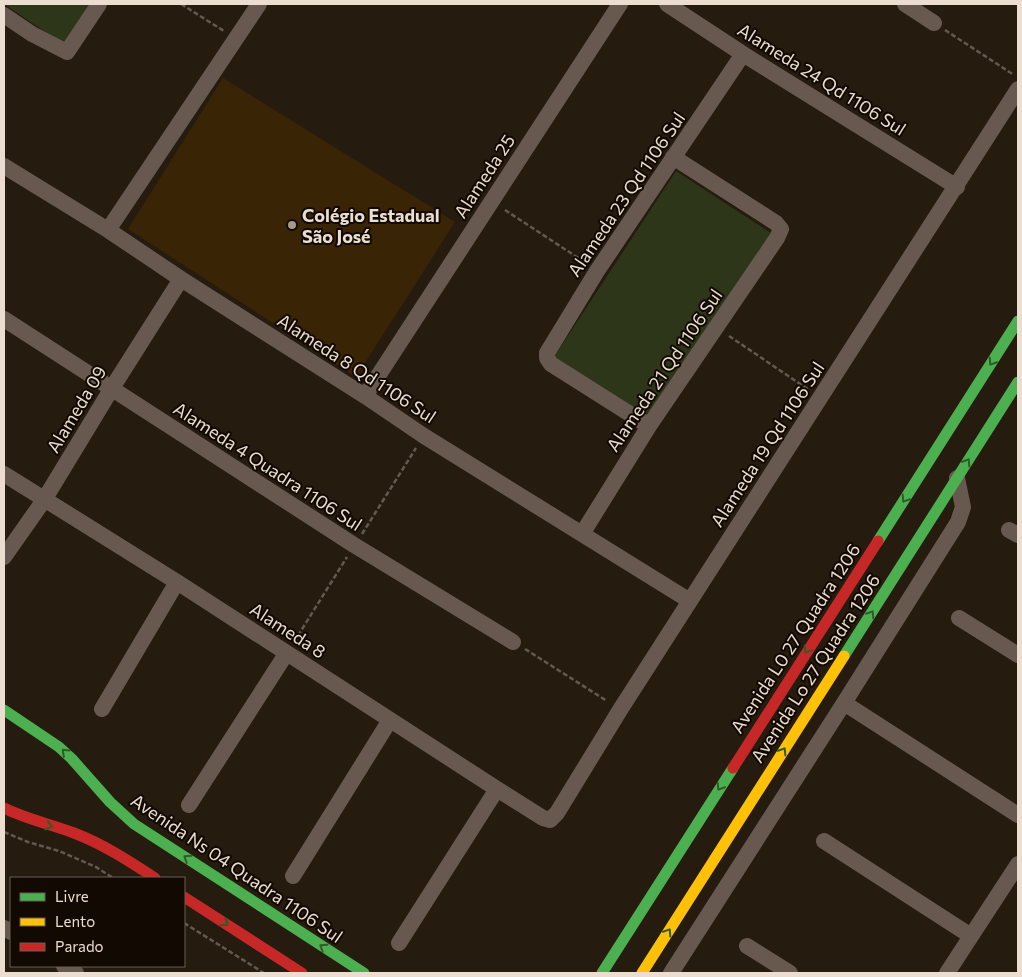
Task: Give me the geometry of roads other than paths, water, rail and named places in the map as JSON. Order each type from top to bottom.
[{"type":"main road","name":"Avenida L0 27 Quadra 1206","points":[[602,973],[1018,321]]},
{"type":"main road","name":"Avenida Lo 27 Quadra 1206","points":[[642,973],[1018,382]]},
{"type":"main road","name":"Avenida Ns 04 Quadra 1106 Sul","points":[[4,710],[59,747],[110,802],[134,824],[364,973]]},
{"type":"main road","points":[[4,808],[19,816],[83,836],[116,853],[153,877]]},
{"type":"main road","points":[[185,898],[302,973]]},
{"type":"street","points":[[4,15],[32,34],[67,52],[99,4]]},
{"type":"street","points":[[108,230],[259,4]]},
{"type":"street","name":"Alameda 25","points":[[365,396],[620,4]]},
{"type":"street","name":"Alameda 24 Qd 1106 Sul","points":[[667,4],[743,54],[957,187]]},
{"type":"street","points":[[905,4],[934,23]]},
{"type":"street","name":"Alameda 23 Qd 1106 Sul","points":[[649,426],[551,364],[547,358],[547,353],[597,271],[743,54]]},
{"type":"street","name":"Alameda 19 Qd 1106 Sul","points":[[550,820],[557,813],[620,710],[957,187],[1018,89]]},
{"type":"street","name":"Alameda 21 Qd 1106 Sul","points":[[582,534],[649,426],[777,238],[781,228],[673,158]]},
{"type":"street","name":"Alameda 8 Qd 1106 Sul","points":[[4,166],[108,230],[424,436],[690,601]]},
{"type":"street","name":"Alameda 09","points":[[4,558],[44,500],[181,279]]},
{"type":"street","name":"Alameda 4 Quadra 1106 Sul","points":[[4,320],[354,545],[514,642]]},
{"type":"street","name":"Alameda 8","points":[[4,474],[177,582],[497,789],[543,818],[550,820]]},
{"type":"street","points":[[671,973],[958,522],[963,507],[957,478]]},
{"type":"street","points":[[102,709],[177,582]]},
{"type":"street","points":[[959,618],[1018,656]]},
{"type":"street","points":[[189,805],[286,654]]},
{"type":"street","points":[[844,703],[1018,815]]},
{"type":"street","points":[[293,876],[390,720]]},
{"type":"street","points":[[795,733],[817,746]]},
{"type":"street","points":[[772,768],[795,780]]},
{"type":"street","points":[[399,943],[497,789]]},
{"type":"street","points":[[824,841],[971,936]]},
{"type":"street","points":[[947,973],[1018,864]]},
{"type":"street","points":[[746,946],[790,973]]},
{"type":"place","name":"Colégio Estadual São José","points":[[292,225]]}]
